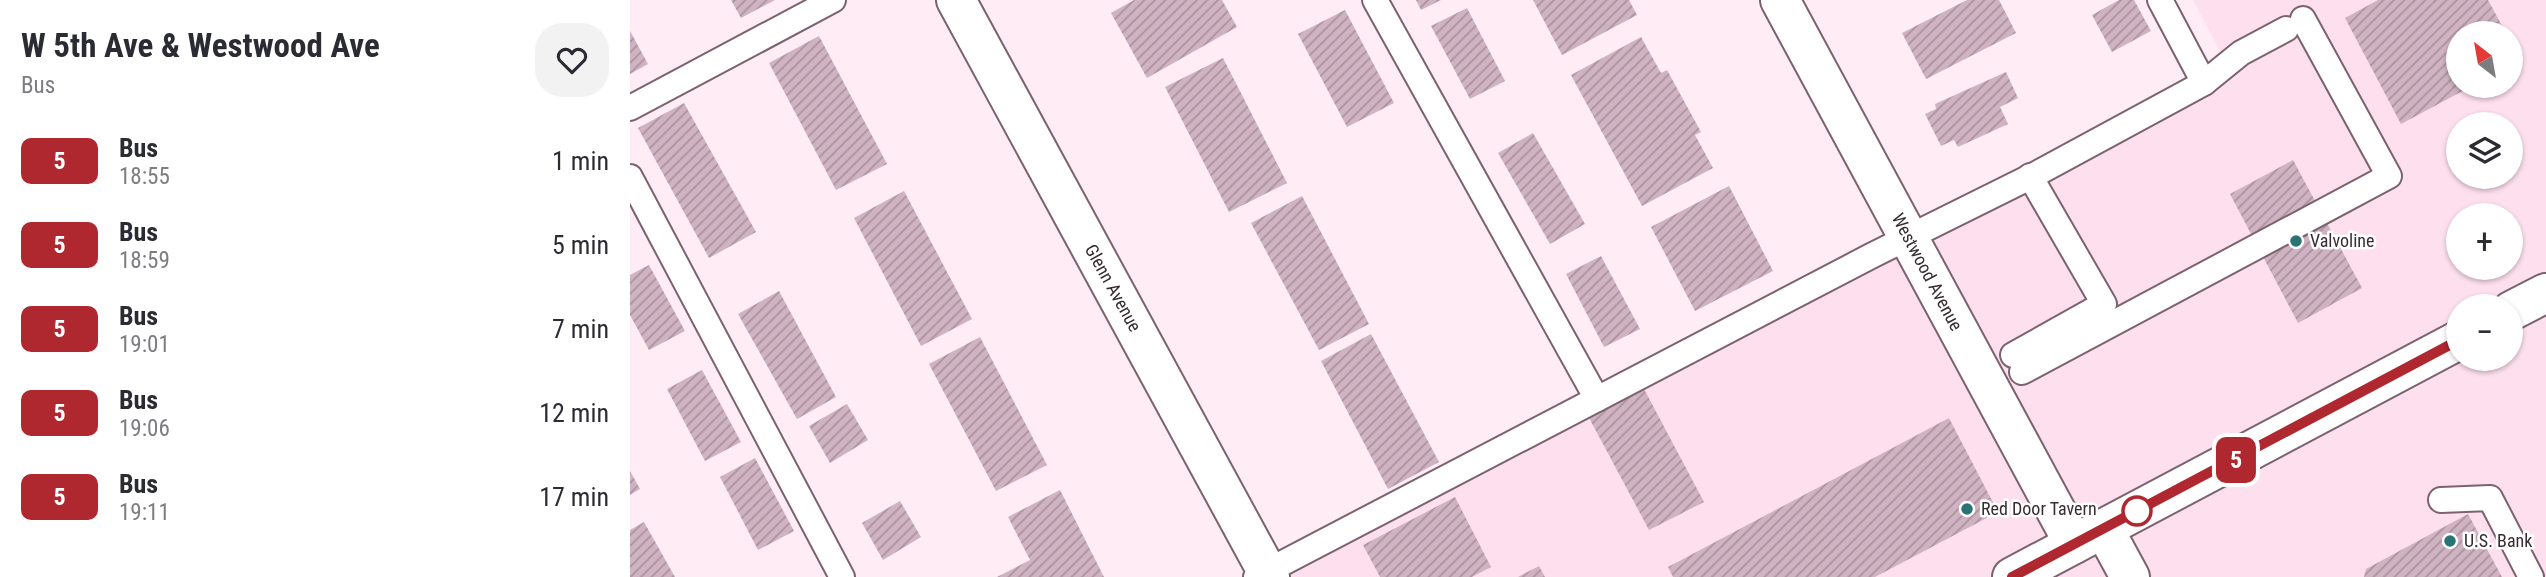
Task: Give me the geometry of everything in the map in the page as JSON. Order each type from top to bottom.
[{"type":"street","name":"Glenn Avenue","points":[[956,0],[1264,575]]},
{"type":"street","name":"Westwood Avenue","points":[[1780,0],[1908,237],[2089,536],[2130,577]]},
{"type":"street","points":[[2523,305],[2546,293]]},
{"type":"street","points":[[2012,577],[2446,347]]},
{"type":"lane","points":[[630,108],[833,0]]},
{"type":"lane","points":[[1376,0],[1597,399]]},
{"type":"lane","points":[[2160,0],[2204,83]]},
{"type":"lane","points":[[1264,575],[2204,83],[2241,53],[2294,24],[2346,98],[2389,176],[2018,363],[2104,304],[2030,176]]},
{"type":"lane","points":[[630,177],[842,577]]},
{"type":"lane","points":[[2441,500],[2490,498],[2531,577]]},
{"type":"shaded area","points":[[2193,0],[2546,0],[2546,577],[1260,577],[2224,58]]},
{"type":"building","points":[[731,0],[775,0],[741,18]]},
{"type":"building","points":[[1134,0],[1222,0],[1237,27],[1147,78],[1111,13]]},
{"type":"building","points":[[1416,0],[1441,0],[1421,10]]},
{"type":"building","points":[[1533,0],[1629,0],[1637,15],[1562,55]]},
{"type":"building","points":[[1967,0],[1999,0],[2016,33],[1926,79],[1902,33]]},
{"type":"building","points":[[2119,0],[2134,0],[2151,31],[2112,52],[2092,15]]},
{"type":"building","points":[[2378,0],[2488,0],[2499,21],[2446,21],[2446,98],[2450,98],[2401,124],[2345,18]]},
{"type":"building","points":[[1467,8],[1505,81],[1470,99],[1431,26]]},
{"type":"building","points":[[1345,10],[1394,103],[1347,127],[1298,34]]},
{"type":"building","points":[[630,31],[648,64],[630,74]]},
{"type":"building","points":[[819,36],[887,164],[836,190],[769,63]]},
{"type":"building","points":[[1641,37],[1661,73],[1667,70],[1701,132],[1695,135],[1713,168],[1642,206],[1571,75]]},
{"type":"building","points":[[1223,58],[1287,183],[1229,212],[1165,87]]},
{"type":"building","points":[[2006,72],[2018,98],[2000,107],[2008,124],[1958,147],[1954,140],[1941,146],[1925,114],[1936,109],[1935,104]]},
{"type":"building","points":[[684,103],[756,232],[709,258],[638,128]]},
{"type":"building","points":[[1533,133],[1585,224],[1550,244],[1498,153]]},
{"type":"building","name":"Valvoline","points":[[2293,160],[2362,288],[2298,323],[2230,194]]},
{"type":"building","points":[[1729,186],[1773,271],[1695,311],[1651,227]]},
{"type":"building","points":[[904,191],[972,319],[921,346],[854,218]]},
{"type":"building","points":[[1302,196],[1369,324],[1319,350],[1251,223]]},
{"type":"building","points":[[1601,256],[1640,329],[1604,347],[1566,274]]},
{"type":"building","points":[[649,265],[685,331],[649,350],[630,315],[630,275]]},
{"type":"building","points":[[779,291],[836,397],[797,419],[738,314]]},
{"type":"building","points":[[1371,334],[1439,462],[1388,489],[1321,361]]},
{"type":"building","points":[[980,337],[1047,465],[996,491],[929,364]]},
{"type":"building","points":[[702,370],[741,442],[705,461],[667,389]]},
{"type":"building","points":[[1643,387],[1704,502],[1649,530],[1588,416]]},
{"type":"building","points":[[847,404],[868,440],[830,463],[809,426]]},
{"type":"building","points":[[1949,418],[1998,512],[1875,577],[1673,577],[1668,567]]},
{"type":"building","points":[[755,458],[794,531],[758,550],[720,477]]},
{"type":"building","points":[[630,471],[640,489],[630,495]]},
{"type":"building","points":[[1060,490],[1104,577],[997,577],[1030,560],[1008,517]]},
{"type":"building","points":[[1455,497],[1491,567],[1472,577],[1380,577],[1363,545]]},
{"type":"building","points":[[900,501],[921,537],[883,560],[862,523]]},
{"type":"building","name":"U.S. Bank","points":[[2468,514],[2502,577],[2364,577],[2366,569]]},
{"type":"building","points":[[644,522],[675,577],[630,577],[630,530]]},
{"type":"building","points":[[1539,566],[1545,577],[1518,577]]},
{"type":"bus line","name":"5","points":[[2012,577],[2446,347]]},
{"type":"place","name":"Valvoline","points":[[2296,241]]},
{"type":"place","name":"Red Door Tavern","points":[[1967,509]]},
{"type":"place","name":"U.S. Bank","points":[[2450,541]]}]
